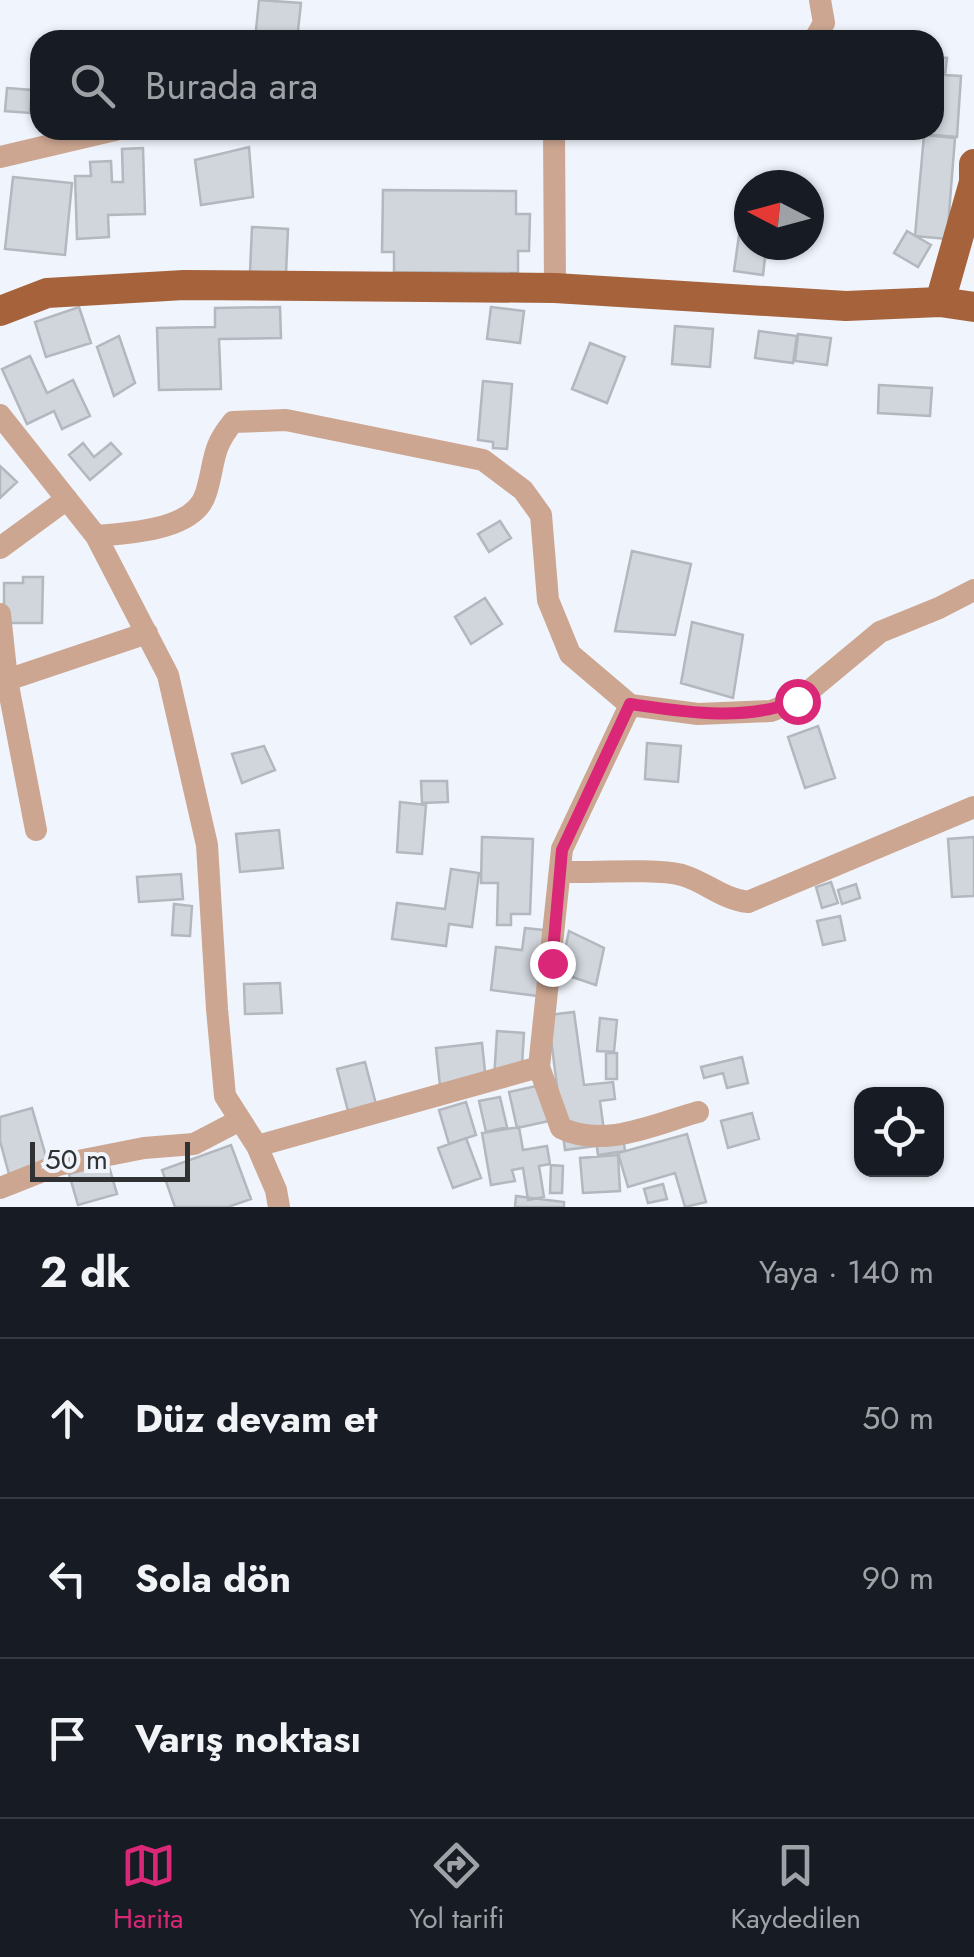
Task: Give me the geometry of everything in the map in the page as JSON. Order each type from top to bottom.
[{"type":"main road","points":[[940,302],[974,182],[974,164]]},
{"type":"main road","points":[[0,311],[47,293],[184,286],[555,288],[846,306],[940,302],[974,308]]},
{"type":"street","points":[[820,0],[824,22],[820,30]]},
{"type":"street","points":[[0,157],[72,140]]},
{"type":"street","points":[[554,140],[555,288]]},
{"type":"street","points":[[0,414],[96,536],[168,675],[207,845],[216,1009],[226,1096],[257,1146],[280,1207]]},
{"type":"street","points":[[96,536],[161,529],[196,509],[205,498],[216,443],[233,422],[286,420],[483,460],[523,490],[541,515],[548,600],[570,654],[630,704],[698,714],[771,711],[797,701],[880,632],[974,590]]},
{"type":"street","points":[[0,548],[67,498]]},
{"type":"street","points":[[0,614],[7,680],[36,830]]},
{"type":"street","points":[[7,680],[147,633]]},
{"type":"street","points":[[630,704],[562,850],[538,1066],[561,1128],[577,1136],[613,1136],[698,1112]]},
{"type":"street","points":[[560,872],[679,874],[728,900],[748,902],[974,807]]},
{"type":"street","points":[[257,1146],[538,1066]]},
{"type":"street","points":[[0,1188],[58,1166],[144,1148],[194,1144],[240,1120]]},
{"type":"building","points":[[259,0],[301,3],[298,30],[256,30]]},
{"type":"building","points":[[944,58],[945,75],[961,76],[957,137],[944,136]]},
{"type":"building","points":[[7,88],[30,90],[30,113],[5,111]]},
{"type":"building","points":[[955,138],[947,239],[915,236],[924,140]]},
{"type":"building","points":[[249,147],[253,197],[201,205],[195,160]]},
{"type":"building","points":[[143,148],[145,214],[108,215],[109,237],[77,239],[75,176],[91,176],[90,162],[111,161],[112,182],[123,182],[122,149]]},
{"type":"building","points":[[13,177],[72,183],[65,255],[5,249]]},
{"type":"building","points":[[383,190],[516,191],[516,214],[530,214],[529,251],[518,251],[518,273],[394,272],[394,252],[382,252]]},
{"type":"building","points":[[252,227],[288,229],[286,273],[250,272]]},
{"type":"building","points":[[907,231],[931,245],[918,267],[894,253]]},
{"type":"building","points":[[736,260],[765,260],[763,275],[734,271]]},
{"type":"building","points":[[79,307],[91,343],[46,357],[35,322]]},
{"type":"building","points":[[280,307],[281,338],[219,339],[221,389],[159,390],[157,328],[215,327],[215,308]]},
{"type":"building","points":[[491,307],[524,311],[520,343],[487,339]]},
{"type":"building","points":[[675,326],[713,329],[710,367],[672,364]]},
{"type":"building","points":[[759,331],[797,336],[793,363],[755,358]]},
{"type":"building","points":[[798,334],[831,338],[827,365],[795,361]]},
{"type":"building","points":[[119,336],[135,383],[114,396],[97,347]]},
{"type":"building","points":[[590,343],[625,357],[607,403],[572,389]]},
{"type":"building","points":[[30,356],[47,393],[73,380],[90,416],[62,429],[54,411],[27,424],[2,369]]},
{"type":"building","points":[[483,381],[512,384],[507,449],[493,448],[493,442],[478,440]]},
{"type":"building","points":[[879,385],[932,388],[930,416],[878,413]]},
{"type":"building","points":[[83,443],[94,457],[111,443],[121,454],[90,480],[69,455]]},
{"type":"building","points":[[0,466],[17,482],[0,498]]},
{"type":"building","points":[[500,521],[511,538],[489,552],[478,534]]},
{"type":"building","points":[[632,551],[691,564],[675,635],[615,631]]},
{"type":"building","points":[[23,577],[43,577],[42,623],[4,623],[4,583],[23,583]]},
{"type":"building","points":[[485,598],[502,624],[471,644],[455,617]]},
{"type":"building","points":[[692,622],[743,635],[733,698],[681,683]]},
{"type":"building","points":[[818,726],[835,778],[805,788],[788,737]]},
{"type":"building","points":[[647,743],[681,746],[678,782],[645,779]]},
{"type":"building","points":[[264,746],[275,770],[242,783],[232,754]]},
{"type":"building","points":[[421,781],[447,781],[448,802],[422,803]]},
{"type":"building","points":[[400,802],[426,805],[422,854],[397,852]]},
{"type":"building","points":[[279,830],[283,868],[240,872],[236,834]]},
{"type":"building","points":[[482,837],[533,839],[530,914],[511,914],[511,925],[497,925],[498,883],[481,883]]},
{"type":"building","points":[[974,837],[974,896],[952,897],[948,839]]},
{"type":"building","points":[[451,869],[479,873],[472,927],[449,924],[446,946],[392,939],[397,903],[445,909]]},
{"type":"building","points":[[181,874],[183,899],[139,902],[137,877]]},
{"type":"building","points":[[831,882],[838,903],[822,908],[816,887]]},
{"type":"building","points":[[856,884],[860,898],[842,904],[838,890]]},
{"type":"building","points":[[174,904],[192,906],[190,936],[172,935]]},
{"type":"building","points":[[840,916],[845,940],[823,945],[817,921]]},
{"type":"building","points":[[525,928],[554,931],[546,997],[491,990],[496,947],[522,950]]},
{"type":"building","points":[[569,931],[604,948],[596,985],[560,973]]},
{"type":"building","points":[[280,983],[282,1013],[245,1014],[244,984]]},
{"type":"building","points":[[574,1012],[584,1085],[613,1082],[615,1099],[600,1101],[604,1131],[595,1146],[565,1150],[548,1015]]},
{"type":"building","points":[[600,1018],[617,1020],[614,1052],[597,1051]]},
{"type":"building","points":[[497,1031],[524,1033],[521,1081],[494,1079]]},
{"type":"building","points":[[482,1043],[486,1081],[440,1086],[436,1048]]},
{"type":"building","points":[[606,1053],[617,1053],[617,1079],[606,1079]]},
{"type":"building","points":[[742,1057],[748,1083],[727,1088],[723,1073],[704,1078],[701,1067]]},
{"type":"building","points":[[365,1062],[376,1104],[348,1111],[337,1069]]},
{"type":"building","points":[[550,1083],[558,1119],[517,1128],[509,1092]]},
{"type":"building","points":[[500,1097],[507,1127],[486,1132],[479,1101]]},
{"type":"building","points":[[466,1102],[476,1135],[449,1144],[439,1110]]},
{"type":"building","points":[[32,1108],[49,1167],[10,1178],[0,1141],[0,1117]]},
{"type":"building","points":[[752,1113],[759,1139],[728,1148],[721,1121]]},
{"type":"building","points":[[519,1127],[523,1150],[547,1146],[550,1164],[539,1166],[544,1197],[528,1200],[523,1168],[512,1170],[515,1181],[491,1185],[482,1133]]},
{"type":"building","points":[[622,1129],[625,1151],[598,1155],[595,1133]]},
{"type":"building","points":[[687,1134],[706,1202],[685,1207],[675,1173],[628,1187],[618,1153]]},
{"type":"building","points":[[466,1138],[481,1178],[453,1188],[438,1148]]},
{"type":"building","points":[[231,1145],[251,1199],[228,1207],[175,1207],[162,1170]]},
{"type":"building","points":[[618,1155],[620,1191],[583,1193],[580,1158]]},
{"type":"building","points":[[108,1163],[117,1194],[78,1205],[69,1174]]},
{"type":"building","points":[[551,1165],[563,1166],[562,1193],[550,1193]]},
{"type":"building","points":[[663,1184],[667,1199],[648,1203],[644,1189]]},
{"type":"building","points":[[516,1196],[564,1202],[564,1207],[515,1207]]},
{"type":"route","points":[[552,963],[562,850],[630,704],[698,714],[771,711],[797,701]]}]
